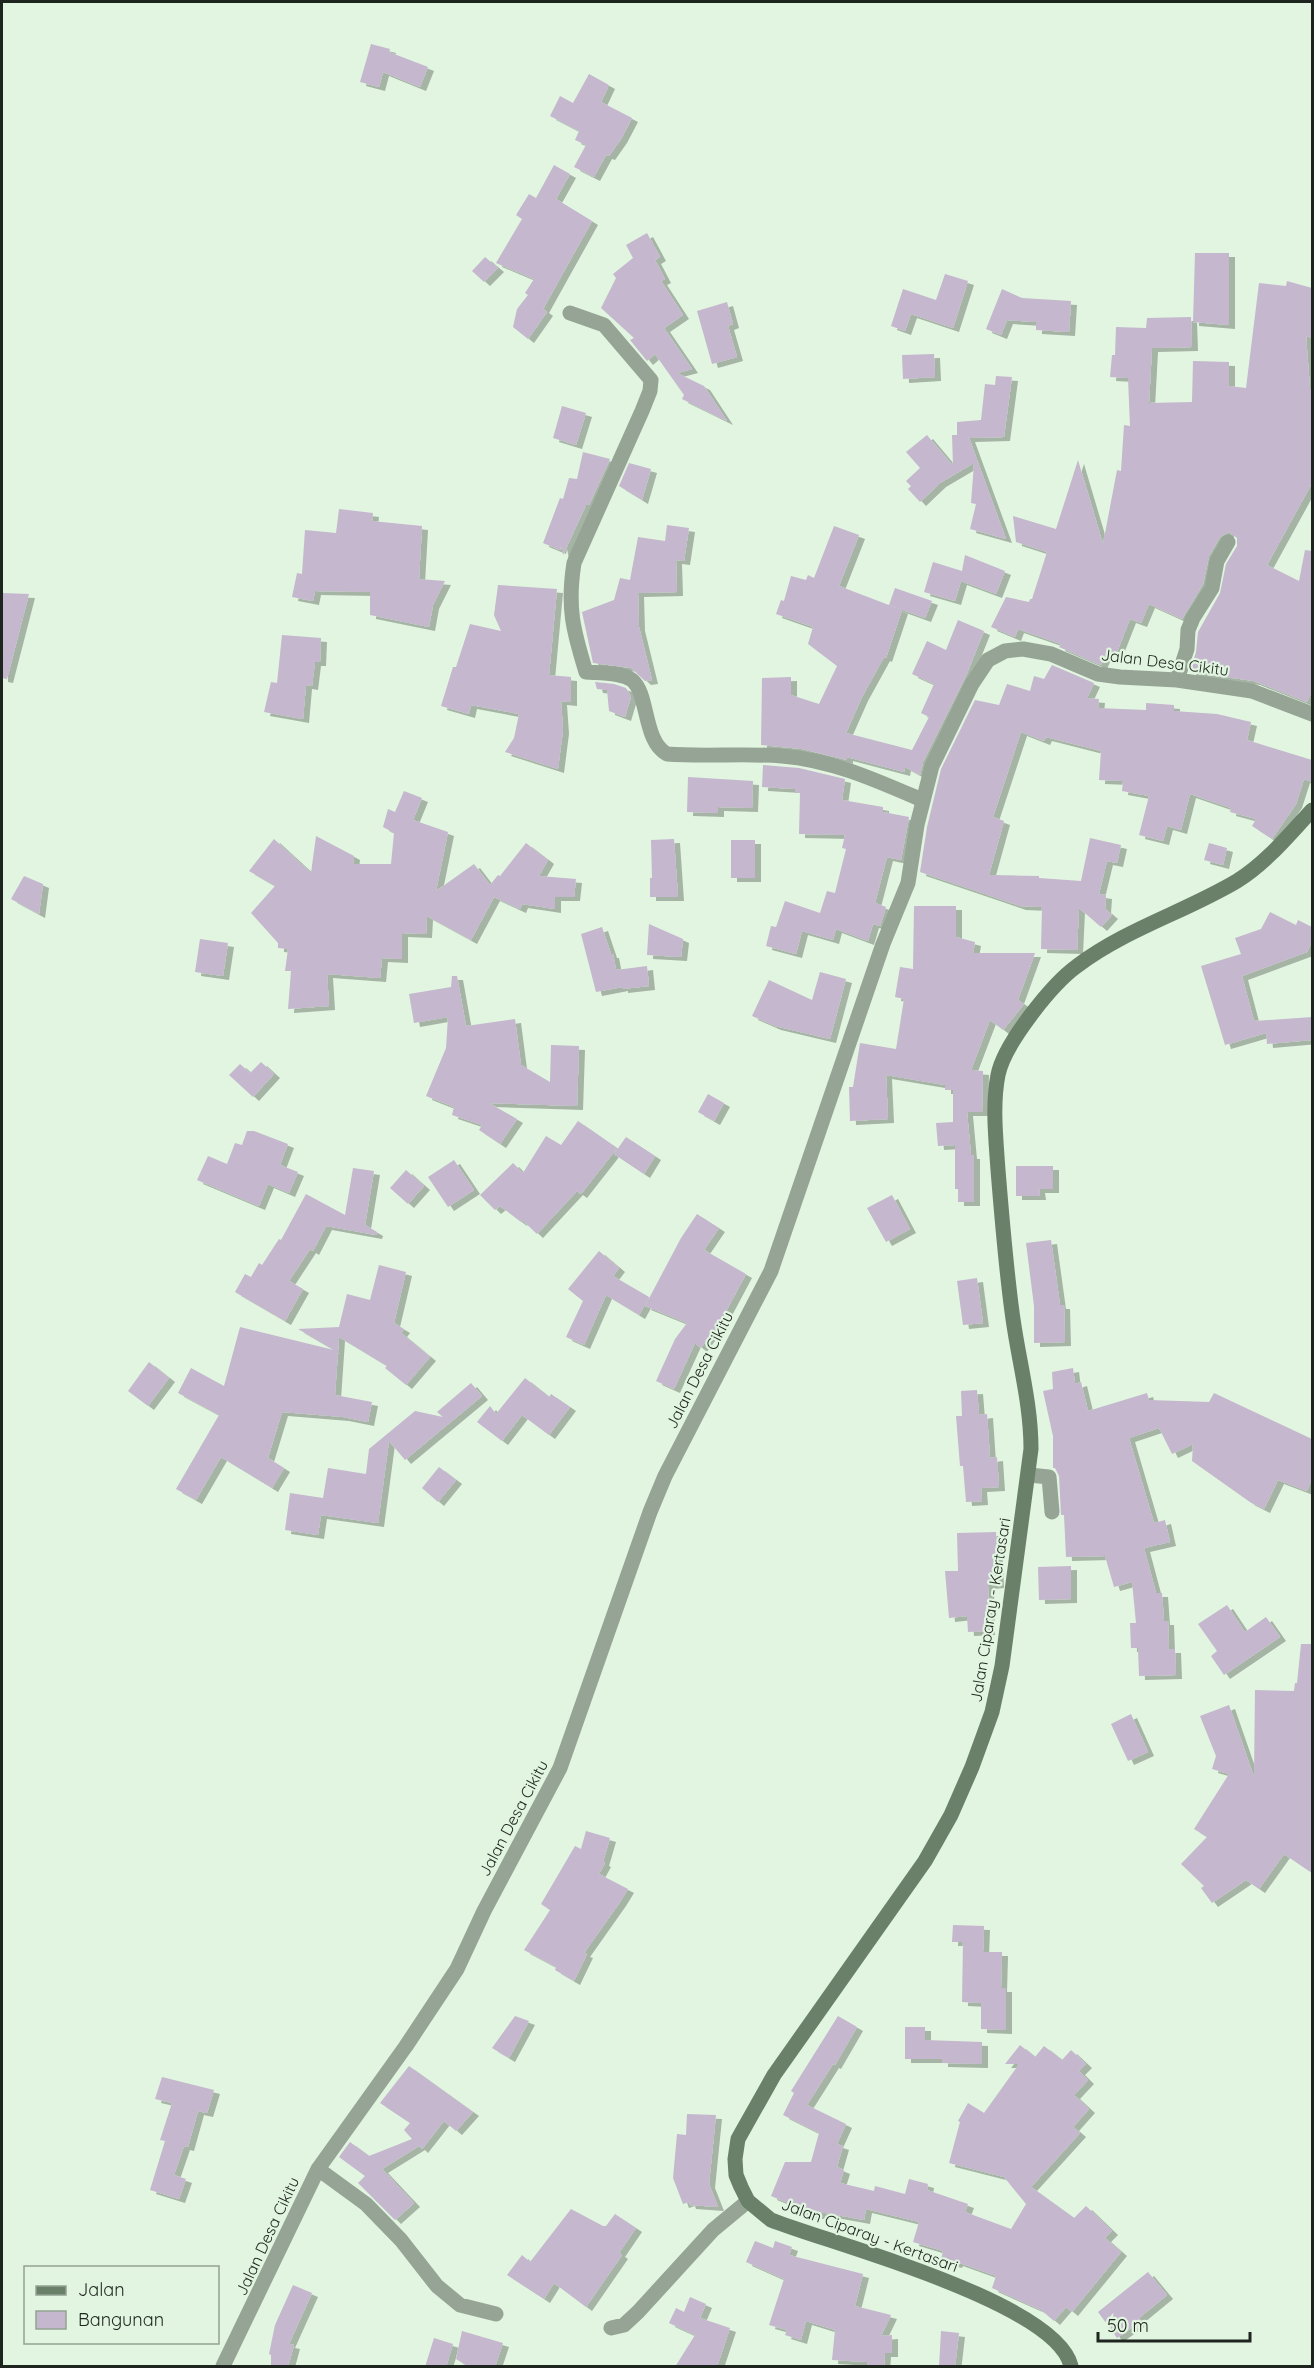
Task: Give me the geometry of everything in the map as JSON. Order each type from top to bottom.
[{"type":"main road","name":"Jalan Ciparay - Kertasari","points":[[1071,2367],[1068,2356],[1042,2329],[1018,2314],[952,2284],[771,2220],[748,2201],[736,2175],[735,2159],[738,2139],[774,2074],[926,1861],[951,1815],[982,1742],[992,1712],[1002,1666],[1029,1475],[1030,1417],[1013,1318],[996,1145],[998,1074],[1008,1049],[1019,1031],[1049,994],[1075,967],[1122,937],[1239,880],[1269,856],[1312,810]]},
{"type":"street","points":[[570,313],[604,325],[651,380],[642,411],[574,563],[570,588],[570,615],[586,672],[609,673],[631,679],[638,688],[659,750],[667,754],[802,758],[856,772],[922,800]]},
{"type":"street","points":[[1177,680],[1187,649],[1190,624],[1212,588],[1217,561],[1228,542]]},
{"type":"street","name":"Jalan Desa Cikitu","points":[[223,2367],[318,2169],[406,2046],[457,1969],[484,1911],[560,1768],[650,1512],[666,1476],[771,1271],[879,956],[908,883],[922,800],[932,766],[972,684],[988,660],[995,655],[1005,651],[1023,649],[1051,654],[1098,674],[1177,680],[1252,691],[1312,714]]},
{"type":"street","points":[[1029,1475],[1049,1477],[1052,1512]]},
{"type":"street","points":[[318,2169],[366,2204],[402,2240],[437,2286],[460,2305],[496,2314]]},
{"type":"street","points":[[611,2328],[624,2325],[712,2230],[748,2201]]},
{"type":"building","points":[[371,44],[390,49],[389,52],[428,67],[420,87],[383,72],[379,87],[360,82]]},
{"type":"building","points":[[589,74],[609,85],[601,102],[632,118],[621,139],[609,156],[606,155],[594,177],[574,167],[586,145],[575,140],[579,131],[550,116],[560,96],[573,103]]},
{"type":"building","points":[[554,165],[570,174],[556,199],[592,221],[543,309],[547,312],[528,339],[513,327],[517,309],[528,295],[525,293],[534,279],[496,263],[522,219],[516,215],[529,194],[536,198]]},
{"type":"building","points":[[647,233],[660,257],[655,260],[665,279],[661,281],[683,315],[664,328],[692,369],[677,373],[704,386],[727,421],[682,399],[684,395],[655,354],[647,361],[630,340],[634,338],[601,308],[616,278],[613,274],[633,258],[626,245]]},
{"type":"building","points":[[1195,253],[1229,253],[1229,325],[1193,322]]},
{"type":"building","points":[[485,257],[498,268],[484,282],[472,271]]},
{"type":"building","points":[[945,274],[968,281],[953,328],[911,314],[905,331],[891,326],[903,289],[936,300]]},
{"type":"building","points":[[1287,281],[1312,288],[1312,338],[1306,336],[1310,389],[1312,389],[1312,483],[1267,565],[1299,581],[1305,550],[1312,551],[1312,691],[1307,702],[1254,681],[1190,672],[1196,652],[1198,632],[1220,593],[1226,564],[1237,546],[1237,538],[1229,532],[1220,537],[1209,556],[1203,584],[1182,619],[1149,604],[1141,623],[1130,619],[1117,652],[1108,649],[1101,665],[1059,647],[1061,644],[1018,629],[1015,637],[991,627],[1006,597],[1029,602],[1032,599],[1047,552],[1016,542],[1013,516],[1056,529],[1078,460],[1103,544],[1117,470],[1121,471],[1124,425],[1130,426],[1128,378],[1110,377],[1112,355],[1115,355],[1116,327],[1146,328],[1147,318],[1191,317],[1192,347],[1152,348],[1149,403],[1192,402],[1193,361],[1229,362],[1229,386],[1246,388],[1259,283],[1286,286]]},
{"type":"building","points":[[1002,289],[1022,298],[1071,301],[1069,332],[1036,330],[1036,322],[1007,320],[1001,335],[986,329]]},
{"type":"building","points":[[727,302],[733,324],[728,326],[737,357],[712,364],[697,311]]},
{"type":"building","points":[[934,354],[935,377],[903,379],[902,355]]},
{"type":"building","points":[[996,376],[1012,377],[1004,437],[969,438],[1006,539],[970,529],[976,504],[971,503],[974,463],[940,483],[920,502],[908,489],[911,486],[906,481],[920,468],[906,452],[927,435],[953,466],[952,435],[957,435],[957,422],[981,420],[985,384],[995,385]]},
{"type":"building","points":[[562,406],[586,413],[576,445],[553,438]]},
{"type":"building","points":[[583,452],[610,459],[563,555],[561,545],[560,550],[543,543],[560,498],[563,499],[569,478],[577,479]]},
{"type":"building","points":[[629,463],[651,469],[642,500],[619,486]]},
{"type":"building","points":[[339,509],[373,513],[372,521],[422,526],[419,579],[445,581],[433,605],[429,627],[370,615],[370,592],[315,591],[313,601],[292,597],[297,573],[302,574],[305,530],[336,533]]},
{"type":"building","points":[[667,525],[689,528],[684,561],[676,560],[677,592],[638,593],[639,627],[652,680],[645,681],[631,668],[593,663],[582,612],[614,600],[620,578],[630,580],[638,537],[665,541]]},
{"type":"building","points":[[834,526],[859,535],[839,586],[902,610],[886,658],[884,657],[862,697],[846,733],[912,750],[929,717],[921,713],[934,684],[912,674],[927,641],[946,650],[958,620],[984,631],[966,676],[923,762],[920,775],[905,767],[904,772],[847,757],[847,760],[802,749],[761,745],[762,678],[791,677],[791,695],[819,704],[837,666],[808,644],[813,627],[776,614],[781,600],[784,601],[791,576],[806,580],[808,575],[814,578]]},
{"type":"building","points":[[965,555],[1005,571],[996,594],[961,581],[955,601],[924,592],[933,562],[962,571]]},
{"type":"building","points":[[498,585],[557,589],[549,675],[571,677],[571,702],[561,701],[563,730],[558,769],[505,752],[514,738],[519,714],[471,705],[469,714],[441,706],[470,624],[501,631],[494,615]]},
{"type":"building","points":[[895,588],[932,601],[925,618],[889,605]]},
{"type":"building","points":[[2,593],[29,594],[7,679],[2,678]]},
{"type":"building","points":[[282,635],[321,638],[320,662],[315,662],[312,686],[306,685],[303,719],[264,712],[271,682],[277,683]]},
{"type":"building","points":[[1052,665],[1094,683],[1087,698],[1099,699],[1098,708],[1146,710],[1146,703],[1174,705],[1174,711],[1217,714],[1251,722],[1247,740],[1312,760],[1312,782],[1304,779],[1296,804],[1272,839],[1252,826],[1256,819],[1230,812],[1231,808],[1190,794],[1181,830],[1167,826],[1163,841],[1139,835],[1149,796],[1122,791],[1123,781],[1099,780],[1101,751],[1046,737],[1044,741],[1021,732],[993,817],[1004,821],[989,875],[1039,876],[1039,878],[1081,881],[1090,838],[1121,845],[1117,863],[1107,861],[1099,894],[1106,895],[1105,909],[1112,915],[1101,927],[1079,908],[1077,950],[1041,949],[1042,907],[1020,906],[920,872],[927,827],[941,769],[975,700],[999,705],[1007,684],[1030,691],[1034,676],[1044,679]]},
{"type":"building","points":[[595,682],[626,688],[631,697],[625,717],[609,711],[607,690],[597,689]]},
{"type":"building","points":[[763,765],[799,768],[845,779],[842,800],[883,807],[883,812],[909,817],[901,860],[887,857],[875,903],[886,907],[880,926],[873,924],[868,941],[836,929],[833,940],[802,931],[796,954],[766,946],[771,926],[776,927],[785,901],[820,913],[827,891],[835,893],[846,849],[842,848],[845,835],[799,834],[800,793],[795,793],[795,789],[762,787]]},
{"type":"building","points":[[688,777],[753,781],[752,808],[718,807],[718,813],[687,812]]},
{"type":"building","points":[[404,791],[422,798],[413,820],[448,832],[436,891],[474,864],[490,885],[526,843],[548,860],[539,876],[576,879],[574,897],[555,897],[555,909],[522,904],[520,909],[494,897],[471,940],[427,916],[426,934],[402,933],[402,959],[382,958],[380,978],[327,974],[329,1006],[288,1009],[291,971],[285,971],[288,949],[278,948],[278,943],[251,913],[275,886],[249,871],[274,839],[311,873],[316,836],[354,856],[353,864],[391,864],[394,833],[383,827],[388,809],[395,812]]},
{"type":"building","points":[[674,839],[678,897],[650,897],[651,840]]},
{"type":"building","points":[[731,840],[755,840],[755,878],[731,878]]},
{"type":"building","points":[[1209,843],[1227,848],[1223,865],[1204,860]]},
{"type":"building","points":[[24,876],[43,884],[39,914],[11,899]]},
{"type":"building","points":[[914,906],[956,906],[956,937],[975,942],[973,953],[1035,953],[1018,1000],[1024,1004],[1003,1030],[990,1020],[971,1070],[983,1071],[982,1112],[967,1112],[971,1155],[974,1155],[974,1202],[958,1202],[958,1189],[955,1189],[955,1145],[938,1146],[936,1123],[953,1122],[953,1090],[945,1090],[945,1085],[886,1075],[888,1119],[850,1121],[849,1087],[853,1087],[860,1043],[896,1049],[904,999],[895,997],[900,967],[913,969]]},
{"type":"building","points":[[1270,912],[1296,925],[1298,920],[1312,927],[1312,941],[1307,952],[1242,976],[1254,1021],[1312,1017],[1312,1040],[1267,1044],[1266,1033],[1225,1045],[1201,966],[1241,954],[1235,938],[1261,929]]},
{"type":"building","points":[[649,924],[683,939],[681,957],[647,955]]},
{"type":"building","points":[[602,927],[611,954],[613,954],[616,970],[647,966],[649,986],[622,989],[622,987],[596,992],[581,934]]},
{"type":"building","points":[[200,939],[228,943],[223,976],[195,972]]},
{"type":"building","points":[[820,972],[846,979],[830,1039],[775,1026],[752,1016],[769,980],[812,1000]]},
{"type":"building","points":[[452,976],[457,976],[466,1026],[515,1019],[521,1065],[550,1082],[551,1045],[579,1046],[577,1106],[489,1103],[517,1119],[500,1144],[479,1130],[482,1125],[452,1115],[454,1107],[426,1096],[446,1048],[448,1017],[414,1023],[409,994],[451,987]]},
{"type":"building","points":[[261,1062],[274,1074],[253,1097],[229,1075],[240,1064],[250,1073]]},
{"type":"building","points":[[708,1094],[724,1103],[714,1121],[698,1112]]},
{"type":"building","points":[[578,1121],[617,1148],[581,1194],[577,1191],[537,1234],[522,1220],[521,1222],[500,1206],[495,1210],[480,1195],[513,1163],[523,1173],[546,1136],[561,1145]]},
{"type":"building","points":[[247,1131],[254,1131],[288,1144],[280,1165],[298,1172],[289,1193],[268,1184],[259,1206],[197,1180],[208,1156],[227,1164],[235,1143],[242,1145]]},
{"type":"building","points":[[626,1137],[655,1156],[644,1174],[614,1154]]},
{"type":"building","points":[[454,1160],[474,1190],[448,1207],[428,1177]]},
{"type":"building","points":[[1016,1166],[1053,1166],[1053,1189],[1039,1189],[1040,1196],[1016,1196]]},
{"type":"building","points":[[353,1168],[374,1171],[365,1225],[377,1232],[376,1235],[326,1226],[313,1251],[310,1249],[289,1281],[303,1289],[285,1321],[235,1292],[245,1274],[251,1277],[259,1263],[262,1265],[279,1239],[281,1240],[306,1194],[345,1215]]},
{"type":"building","points":[[406,1170],[424,1186],[408,1204],[390,1188]]},
{"type":"building","points":[[892,1195],[910,1229],[886,1242],[867,1208]]},
{"type":"building","points":[[697,1214],[719,1228],[704,1250],[746,1274],[722,1319],[701,1348],[695,1343],[674,1389],[656,1381],[675,1339],[687,1323],[645,1306],[681,1238]]},
{"type":"building","points":[[1051,1240],[1060,1305],[1064,1305],[1065,1342],[1034,1343],[1034,1306],[1026,1243]]},
{"type":"building","points":[[599,1251],[619,1268],[613,1276],[649,1297],[639,1315],[606,1295],[584,1345],[566,1337],[583,1301],[568,1289]]},
{"type":"building","points":[[379,1265],[406,1272],[394,1323],[404,1329],[401,1333],[430,1357],[406,1385],[385,1368],[387,1366],[339,1337],[335,1395],[372,1402],[368,1422],[343,1417],[282,1412],[268,1458],[284,1468],[272,1488],[221,1457],[196,1500],[176,1489],[219,1415],[178,1393],[191,1368],[224,1386],[240,1327],[334,1350],[298,1329],[339,1327],[347,1294],[370,1300]]},
{"type":"building","points":[[977,1278],[983,1323],[963,1325],[957,1281]]},
{"type":"building","points":[[149,1362],[169,1378],[148,1406],[128,1391]]},
{"type":"building","points":[[1073,1368],[1075,1384],[1081,1382],[1088,1411],[1147,1393],[1149,1400],[1209,1402],[1214,1393],[1312,1439],[1312,1478],[1307,1491],[1278,1480],[1264,1509],[1250,1502],[1192,1461],[1193,1444],[1172,1454],[1159,1428],[1129,1438],[1154,1523],[1165,1520],[1170,1542],[1144,1548],[1156,1593],[1162,1593],[1164,1621],[1168,1621],[1169,1649],[1175,1649],[1176,1675],[1139,1676],[1138,1648],[1131,1648],[1130,1623],[1136,1623],[1132,1582],[1114,1587],[1105,1556],[1066,1557],[1059,1476],[1053,1468],[1053,1436],[1043,1391],[1053,1389],[1052,1372]]},
{"type":"building","points":[[525,1378],[549,1397],[551,1394],[570,1407],[549,1435],[522,1415],[502,1441],[477,1422],[490,1406],[496,1414]]},
{"type":"building","points":[[471,1383],[482,1396],[405,1460],[389,1441],[378,1523],[321,1515],[318,1535],[285,1530],[290,1493],[323,1498],[328,1468],[366,1474],[369,1449],[415,1411],[443,1417],[437,1412]]},
{"type":"building","points":[[977,1390],[979,1415],[987,1414],[990,1458],[997,1457],[999,1487],[981,1488],[982,1501],[966,1502],[963,1466],[960,1466],[956,1416],[962,1416],[961,1391]]},
{"type":"building","points":[[439,1467],[456,1480],[438,1502],[422,1488]]},
{"type":"building","points":[[996,1532],[998,1584],[988,1585],[989,1631],[968,1632],[967,1616],[949,1618],[945,1571],[958,1571],[957,1533]]},
{"type":"building","points":[[1071,1566],[1071,1599],[1039,1600],[1038,1567]]},
{"type":"building","points":[[1227,1605],[1245,1632],[1266,1617],[1280,1637],[1224,1675],[1211,1656],[1217,1651],[1198,1624]]},
{"type":"building","points":[[1301,1644],[1312,1644],[1312,1873],[1284,1854],[1259,1889],[1246,1880],[1212,1903],[1201,1888],[1204,1886],[1181,1864],[1207,1837],[1194,1829],[1229,1774],[1212,1769],[1216,1756],[1200,1716],[1229,1705],[1254,1777],[1255,1690],[1294,1691]]},
{"type":"building","points":[[1131,1714],[1148,1752],[1128,1761],[1111,1724]]},
{"type":"building","points":[[586,1831],[610,1838],[603,1862],[605,1863],[599,1874],[628,1889],[584,1953],[587,1954],[574,1981],[555,1970],[556,1967],[524,1950],[550,1910],[541,1904],[575,1846],[581,1849]]},
{"type":"building","points":[[953,1925],[984,1926],[983,1952],[1002,1952],[1001,1988],[1006,1988],[1006,2030],[981,2029],[981,2003],[962,2002],[963,1942],[952,1942]]},
{"type":"building","points":[[515,2016],[529,2021],[509,2058],[492,2048]]},
{"type":"building","points":[[838,2016],[857,2027],[835,2065],[833,2064],[807,2105],[846,2124],[837,2144],[843,2146],[837,2167],[844,2170],[840,2183],[874,2191],[875,2186],[905,2194],[909,2179],[928,2184],[927,2190],[968,2204],[965,2212],[1011,2229],[1026,2204],[1004,2177],[949,2163],[960,2122],[958,2121],[968,2103],[984,2113],[1019,2064],[1005,2064],[1020,2045],[1035,2057],[1044,2046],[1062,2060],[1071,2050],[1086,2064],[1079,2071],[1088,2080],[1074,2095],[1089,2109],[1073,2127],[1080,2133],[1031,2187],[1074,2218],[1086,2206],[1112,2231],[1105,2238],[1121,2252],[1072,2312],[1066,2307],[1054,2321],[1041,2310],[992,2288],[996,2276],[957,2262],[956,2264],[941,2260],[943,2251],[913,2242],[919,2222],[866,2209],[864,2220],[820,2212],[819,2215],[798,2214],[798,2207],[771,2196],[785,2162],[811,2162],[819,2133],[783,2115],[794,2093],[791,2091]]},
{"type":"building","points":[[905,2027],[925,2027],[925,2040],[982,2042],[982,2064],[942,2063],[942,2059],[905,2059]]},
{"type":"building","points":[[409,2066],[473,2112],[456,2131],[444,2121],[422,2149],[419,2146],[382,2169],[414,2203],[395,2220],[358,2183],[365,2176],[339,2157],[350,2142],[369,2156],[412,2139],[404,2130],[410,2123],[380,2103]]},
{"type":"building","points":[[162,2077],[214,2090],[207,2113],[198,2111],[188,2147],[184,2146],[174,2175],[186,2179],[179,2199],[150,2190],[165,2141],[160,2140],[172,2103],[155,2099]]},
{"type":"building","points":[[687,2114],[716,2115],[709,2184],[718,2207],[690,2205],[689,2202],[683,2204],[673,2178],[677,2134],[686,2135]]},
{"type":"building","points":[[571,2209],[603,2226],[606,2226],[615,2214],[636,2228],[619,2253],[622,2255],[586,2307],[554,2283],[544,2299],[507,2275],[522,2255],[530,2262]]},
{"type":"building","points":[[755,2241],[773,2248],[775,2241],[792,2247],[789,2255],[863,2274],[855,2306],[891,2315],[881,2336],[892,2335],[892,2353],[885,2353],[884,2367],[867,2367],[867,2362],[832,2360],[835,2330],[806,2321],[801,2340],[785,2335],[787,2330],[769,2325],[784,2279],[746,2262]]},
{"type":"building","points":[[1148,2272],[1167,2295],[1139,2318],[1141,2321],[1117,2338],[1098,2312]]},
{"type":"building","points":[[293,2285],[312,2293],[289,2344],[294,2345],[288,2367],[271,2367],[271,2355],[269,2354],[275,2325]]},
{"type":"building","points":[[690,2297],[706,2304],[700,2318],[730,2328],[717,2367],[675,2367],[695,2335],[669,2323],[676,2308],[684,2312]]},
{"type":"building","points":[[462,2331],[503,2343],[495,2367],[469,2367],[456,2359]]},
{"type":"building","points":[[941,2331],[959,2333],[955,2367],[939,2367]]},
{"type":"building","points":[[434,2338],[453,2344],[446,2367],[425,2367]]}]
